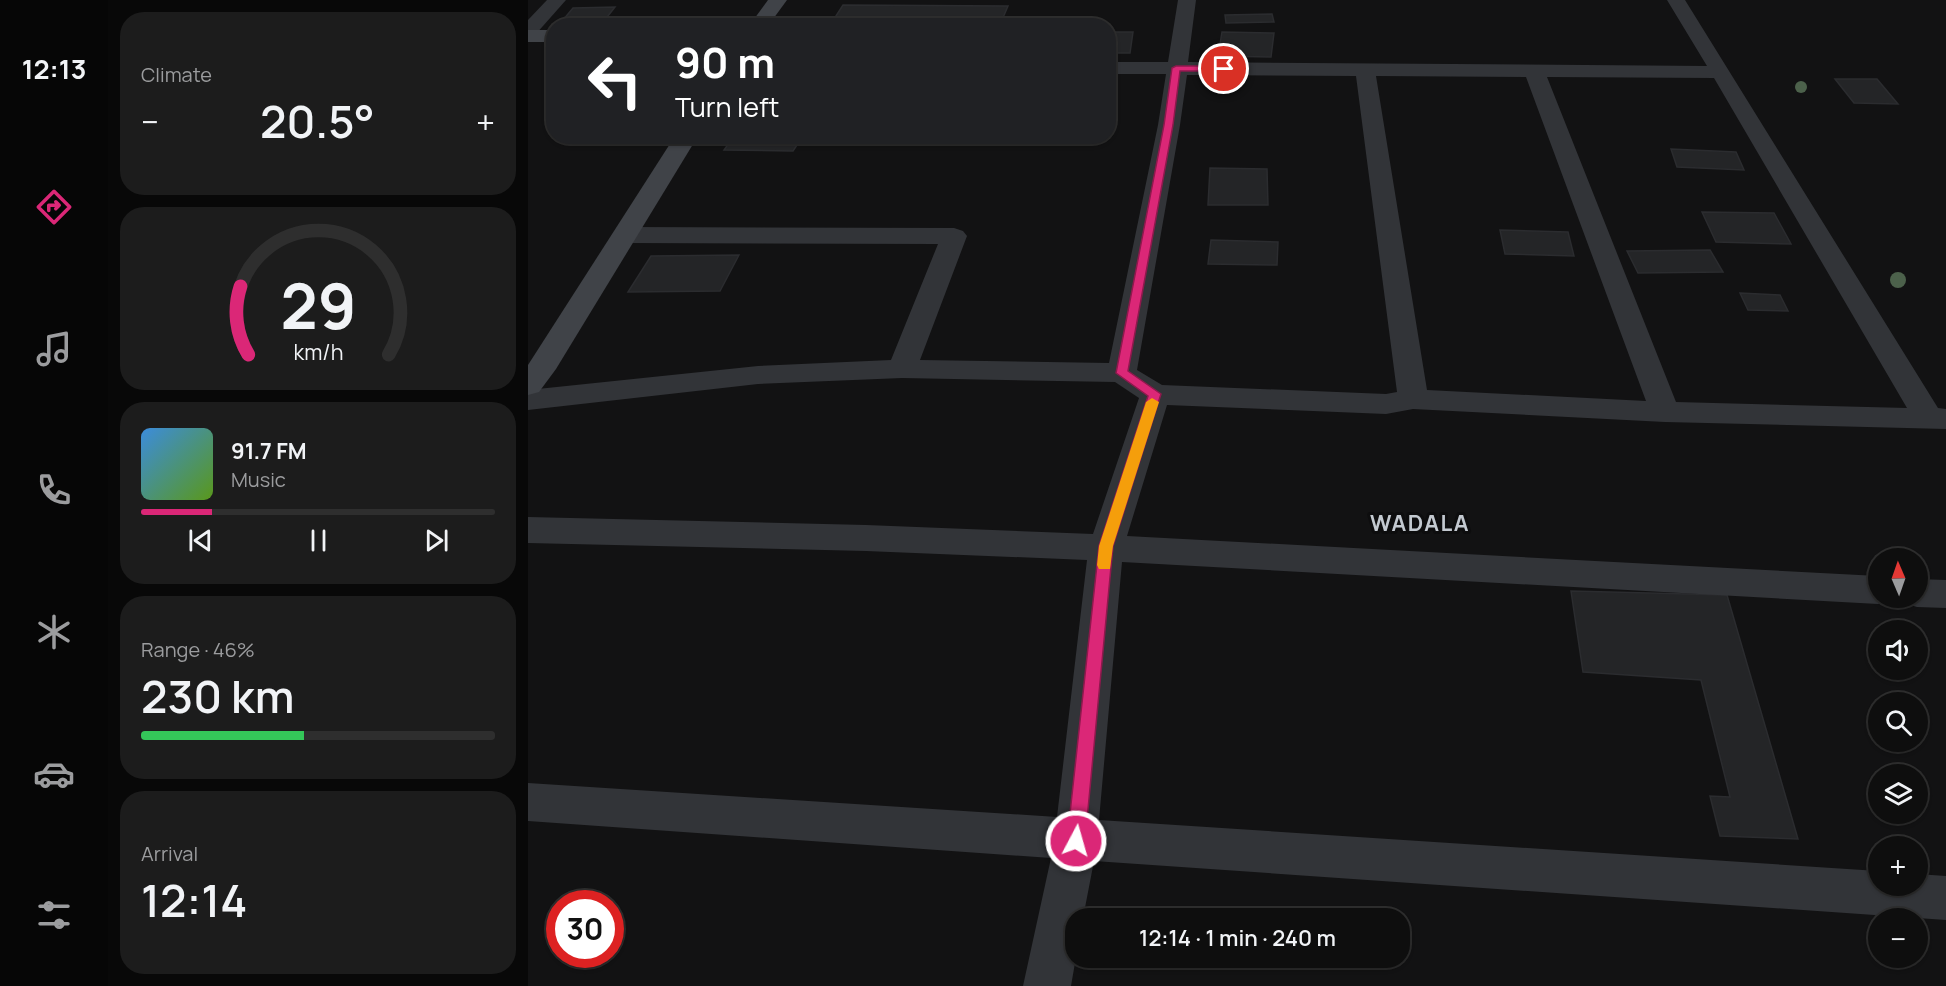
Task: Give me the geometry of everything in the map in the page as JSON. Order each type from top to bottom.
[{"type":"street","points":[[528,31],[557,0]]},
{"type":"street","points":[[764,18],[778,0]]},
{"type":"street","points":[[1122,373],[1169,125],[1187,0]]},
{"type":"street","points":[[1676,0],[1937,419]]},
{"type":"street","points":[[528,36],[546,36]]},
{"type":"street","points":[[1116,68],[1721,72]]},
{"type":"street","points":[[1365,70],[1413,399]]},
{"type":"street","points":[[1534,71],[1665,412]]},
{"type":"street","points":[[528,385],[546,362],[682,144]]},
{"type":"street","points":[[626,235],[954,236],[902,369]]},
{"type":"street","points":[[528,400],[758,375],[902,369],[1122,373],[1155,394],[1386,404],[1413,399],[1665,412],[1937,419]]},
{"type":"street","points":[[1047,986],[1076,841],[1106,546],[1155,394]]},
{"type":"street","points":[[528,531],[687,532],[1106,546],[1868,589]]},
{"type":"street","points":[[1928,593],[1946,594]]},
{"type":"street","points":[[528,802],[1076,841],[1946,898]]},
{"type":"building","points":[[843,5],[1008,6],[1003,18],[835,18]]},
{"type":"building","points":[[615,7],[606,18],[565,18],[573,8]]},
{"type":"building","points":[[1272,14],[1274,22],[1226,23],[1225,15]]},
{"type":"building","points":[[1116,32],[1133,32],[1130,53],[1116,53]]},
{"type":"building","points":[[1222,32],[1274,33],[1271,57],[1218,56]]},
{"type":"building","points":[[1835,79],[1877,79],[1898,104],[1854,103]]},
{"type":"building","points":[[728,144],[798,144],[793,151],[724,150]]},
{"type":"building","points":[[1671,149],[1736,152],[1744,170],[1677,167]]},
{"type":"building","points":[[1210,168],[1267,169],[1268,205],[1208,205]]},
{"type":"building","points":[[1702,212],[1774,213],[1791,244],[1716,242]]},
{"type":"building","points":[[1500,230],[1568,232],[1574,256],[1505,254]]},
{"type":"building","points":[[1211,240],[1278,242],[1277,265],[1208,264]]},
{"type":"building","points":[[1710,250],[1723,272],[1638,273],[1627,251]]},
{"type":"building","points":[[739,255],[720,291],[628,292],[651,256]]},
{"type":"building","points":[[1740,293],[1780,295],[1788,311],[1748,310]]},
{"type":"building","points":[[1571,591],[1727,595],[1798,839],[1720,836],[1710,796],[1730,797],[1701,680],[1583,672]]},
{"type":"slow traffic","points":[[1104,565],[1106,546],[1152,402]]},
{"type":"district","name":"WADALA","points":[[1420,523]]},
{"type":"route","points":[[1076,841],[1106,546],[1155,394],[1122,373],[1169,125],[1176,68],[1224,69]]}]
